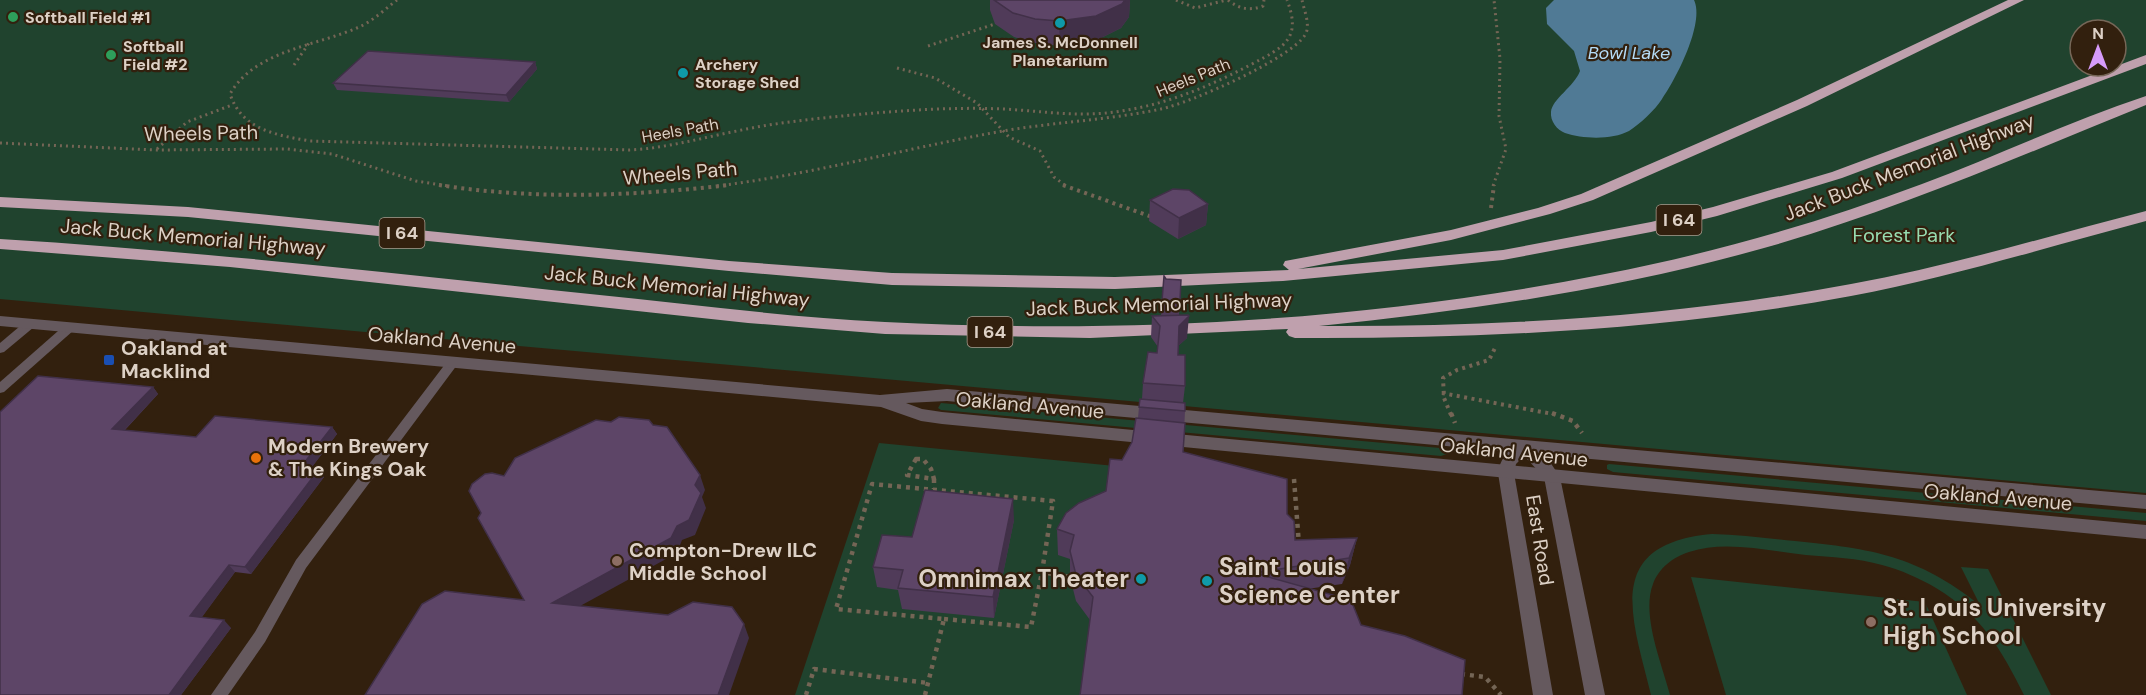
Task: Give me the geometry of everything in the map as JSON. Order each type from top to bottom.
[{"type":"highway","points":[[1189,282],[1290,266],[1451,235],[1534,214],[1587,197],[1802,103],[2018,0]]},
{"type":"highway","name":"Jack Buck Memorial Highway","points":[[0,202],[188,212],[695,263],[892,279],[1056,283],[1189,282],[1364,270],[1503,255],[1673,222],[1837,175],[2146,58]]},
{"type":"highway","name":"Jack Buck Memorial Highway","points":[[0,244],[152,254],[704,312],[881,328],[1056,332],[1310,321],[1470,302],[1561,288],[1707,258],[1838,221],[2146,99]]},
{"type":"highway","points":[[1194,327],[1386,333],[1466,331],[1733,308],[1840,292],[1911,278],[2146,216]]},
{"type":"street","name":"Oakland Avenue","points":[[0,321],[880,400],[948,395],[2146,502]]},
{"type":"street","name":"Oakland Avenue","points":[[880,400],[921,415],[942,418],[2146,532]]},
{"type":"street","name":"East Road","points":[[1542,695],[1506,473],[1507,465],[1513,455],[1524,447],[1543,463],[1552,477],[1595,695]]},
{"type":"lane","points":[[0,349],[30,324]]},
{"type":"lane","points":[[0,389],[70,327]]},
{"type":"lane","points":[[219,695],[260,638],[301,564],[453,362]]},
{"type":"path","points":[[156,150],[187,122],[232,105],[230,100],[232,88],[247,74],[277,55],[310,42],[358,28],[397,0]]},
{"type":"path","points":[[1176,0],[1186,7],[1196,9],[1228,0],[1237,6],[1255,9],[1263,6],[1264,0]]},
{"type":"path","name":"Heels Path","points":[[232,105],[242,117],[259,128],[310,141],[630,150],[668,147],[737,131],[815,120],[890,113],[984,109],[1085,115],[1142,108],[1176,100],[1244,69],[1288,40],[1293,32],[1294,23],[1287,0]]},
{"type":"path","name":"Wheels Path","points":[[0,143],[156,150],[262,147],[311,151],[354,160],[416,181],[450,187],[518,193],[672,192],[776,179],[1003,131],[1146,112],[1177,105],[1209,93],[1271,62],[1300,41],[1308,28],[1302,0]]},
{"type":"path","points":[[1491,213],[1493,187],[1506,149],[1499,116],[1500,59],[1494,0]]},
{"type":"path","points":[[928,46],[995,24]]},
{"type":"path","points":[[294,65],[310,42]]},
{"type":"path","points":[[897,68],[935,78],[973,99],[1009,137],[1040,151],[1054,177],[1063,184],[1158,220]]},
{"type":"path","points":[[1454,420],[1443,393],[1443,378],[1446,374],[1487,362],[1494,355],[1496,345]]},
{"type":"path","points":[[1443,393],[1557,414],[1573,420],[1582,432]]},
{"type":"path","points":[[934,489],[935,478],[923,459],[916,459],[907,475],[935,478]]},
{"type":"path","points":[[1294,478],[1300,555]]},
{"type":"path","points":[[872,484],[1053,501],[1042,572],[1031,627],[836,609],[872,484]]},
{"type":"path","points":[[1042,572],[1070,577]]},
{"type":"path","points":[[925,695],[944,619]]},
{"type":"path","points":[[806,695],[814,669],[928,683]]},
{"type":"path","points":[[1451,671],[1460,674],[1474,672],[1486,676],[1495,684],[1501,695]]},
{"type":"path","points":[[1460,674],[1460,684]]},
{"type":"green space","name":"Forest Park","points":[[0,0],[2146,0],[2146,493],[0,299]]},
{"type":"green space","points":[[941,403],[1440,448],[1447,454],[1441,456],[941,410],[938,408]]},
{"type":"green space","points":[[879,443],[1115,466],[1083,695],[795,695]]},
{"type":"green space","points":[[1609,464],[2146,513],[2146,521],[1613,472],[1607,469]]},
{"type":"green space","points":[[1712,534],[1848,547],[1893,557],[1935,575],[1980,605],[1961,567],[1988,569],[2051,695],[2024,695],[1998,648],[1978,622],[1936,588],[1903,572],[1844,558],[1717,547],[1683,554],[1667,564],[1655,579],[1649,610],[1654,640],[1670,695],[1651,695],[1633,614],[1633,590],[1639,570],[1653,553],[1677,541]]},
{"type":"green space","points":[[1691,577],[1925,602],[1967,695],[1726,695]]},
{"type":"water","name":"Bowl Lake","points":[[1554,0],[1694,0],[1696,22],[1681,65],[1659,103],[1629,131],[1597,138],[1580,136],[1562,132],[1553,122],[1552,107],[1580,71],[1574,51],[1547,24],[1546,8]]},
{"type":"building","points":[[994,0],[1125,0],[1122,4],[1096,16],[1059,21],[1035,19],[1013,13]]},
{"type":"building","points":[[368,51],[535,62],[506,95],[333,83]]},
{"type":"building","points":[[1173,189],[1189,190],[1208,204],[1179,218],[1150,200]]},
{"type":"building","points":[[1164,276],[1166,279],[1181,280],[1180,300],[1162,301]]},
{"type":"building","points":[[1188,315],[1179,326],[1178,355],[1185,355],[1185,386],[1143,383],[1148,352],[1157,353],[1160,326],[1152,316]]},
{"type":"building","points":[[38,376],[153,387],[112,429],[196,437],[215,416],[332,427],[301,467],[319,469],[245,567],[229,565],[190,616],[224,620],[169,695],[0,695],[0,412]]},
{"type":"building","points":[[1140,399],[1185,403],[1185,411],[1139,407]]},
{"type":"building","name":"Compton-Drew ILC Middle School","points":[[619,417],[649,420],[653,425],[667,427],[700,475],[695,485],[701,493],[689,520],[677,526],[671,538],[552,603],[668,615],[693,602],[732,607],[744,624],[718,695],[365,695],[422,604],[445,591],[524,600],[478,518],[481,513],[469,491],[472,484],[485,474],[504,476],[515,458],[596,420],[611,422]]},
{"type":"building","name":"Saint Louis Science Center","points":[[1136,418],[1185,423],[1183,452],[1287,479],[1287,514],[1294,521],[1295,540],[1357,538],[1349,558],[1254,573],[1351,600],[1361,625],[1405,636],[1465,660],[1462,695],[1080,695],[1093,597],[1076,575],[1070,551],[1074,535],[1057,529],[1066,513],[1079,503],[1106,491],[1110,459],[1122,460],[1132,442]]},
{"type":"building","points":[[925,490],[1013,499],[993,597],[898,588],[903,570],[873,567],[882,535],[912,537]]},
{"type":"place","name":"Softball Field #1","points":[[13,17]]},
{"type":"place","name":"James S. McDonnell Planetarium","points":[[1060,23]]},
{"type":"place","name":"Softball Field #2","points":[[111,55]]},
{"type":"place","name":"Archery Storage Shed","points":[[683,73]]},
{"type":"place","name":"Oakland at Macklind","points":[[109,360]]},
{"type":"place","name":"Modern Brewery & The Kings Oak","points":[[256,458]]},
{"type":"place","name":"Compton-Drew ILC Middle School","points":[[617,561]]},
{"type":"place","name":"Omnimax Theater","points":[[1141,579]]},
{"type":"place","name":"Saint Louis Science Center","points":[[1207,581]]},
{"type":"place","name":"St. Louis University High School","points":[[1871,622]]}]
